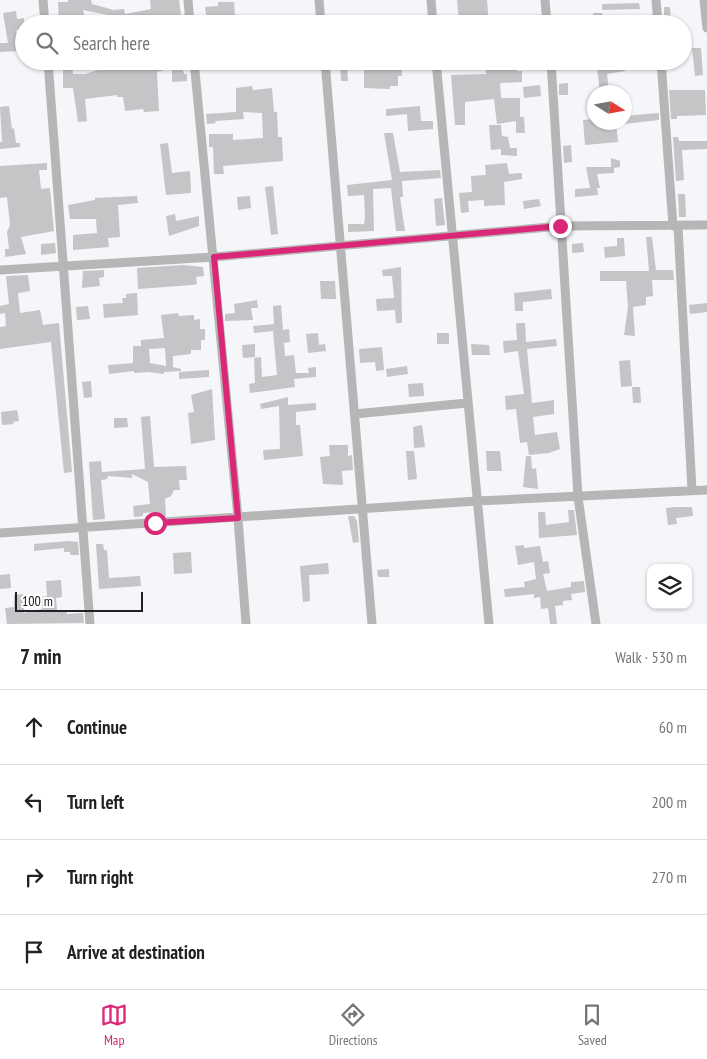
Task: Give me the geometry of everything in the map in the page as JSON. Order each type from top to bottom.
[{"type":"street","points":[[43,0],[44,15]]},
{"type":"street","points":[[188,0],[189,15]]},
{"type":"street","points":[[319,0],[320,15]]},
{"type":"street","points":[[431,0],[432,15]]},
{"type":"street","points":[[545,0],[546,15]]},
{"type":"street","points":[[656,0],[657,15]]},
{"type":"street","points":[[704,0],[707,28]]},
{"type":"street","points":[[49,70],[90,624]]},
{"type":"street","points":[[195,70],[214,257],[246,624]]},
{"type":"street","points":[[326,70],[372,624]]},
{"type":"street","points":[[437,70],[489,624]]},
{"type":"street","points":[[551,70],[578,497],[596,624]]},
{"type":"street","points":[[662,70],[676,226],[692,490]]},
{"type":"street","points":[[0,270],[62,268],[214,257],[560,226],[707,225]]},
{"type":"street","points":[[355,414],[467,403]]},
{"type":"street","points":[[0,533],[477,502],[707,490]]},
{"type":"building","points":[[68,0],[91,0],[92,4],[114,10],[124,9],[125,14],[151,9],[150,0],[179,0],[181,15],[108,15],[83,10],[84,15],[59,15],[58,2],[68,2]]},
{"type":"building","points":[[457,0],[487,0],[488,15],[458,15]]},
{"type":"building","points":[[218,2],[234,2],[235,15],[206,15],[205,7],[218,6]]},
{"type":"building","points":[[639,3],[640,9],[602,10],[602,4]]},
{"type":"building","points":[[664,7],[670,7],[670,15],[664,15]]},
{"type":"building","points":[[16,11],[15,51],[0,52],[0,43],[8,43],[3,13]]},
{"type":"building","points":[[593,13],[602,13],[602,15],[593,15]]},
{"type":"building","points":[[692,48],[701,48],[703,75],[695,76]]},
{"type":"building","points":[[63,70],[73,70],[73,74],[85,74],[98,70],[164,70],[157,72],[159,111],[144,112],[143,109],[125,111],[123,97],[117,97],[117,95],[85,99],[87,121],[78,122],[73,88],[63,88]]},
{"type":"building","points":[[172,70],[183,70],[184,74],[187,74],[187,81],[172,82]]},
{"type":"building","points":[[340,70],[347,70],[348,81],[341,81]]},
{"type":"building","points":[[364,70],[402,70],[402,76],[398,76],[398,86],[390,86],[390,89],[364,88]]},
{"type":"building","points":[[486,70],[522,71],[522,82],[500,83],[501,98],[520,98],[520,117],[524,117],[525,133],[516,133],[516,121],[497,124],[494,99],[465,102],[465,125],[455,125],[451,75],[486,74]]},
{"type":"building","points":[[597,70],[625,70],[625,71],[607,74],[608,85],[599,85]]},
{"type":"building","points":[[568,83],[568,95],[559,95],[559,84]]},
{"type":"building","points":[[540,85],[541,96],[524,98],[523,87]]},
{"type":"building","points":[[252,86],[253,90],[272,88],[274,112],[277,112],[278,137],[282,137],[283,161],[223,166],[224,174],[214,174],[213,147],[209,147],[209,134],[233,134],[233,140],[263,138],[262,113],[243,112],[244,119],[215,121],[216,123],[207,124],[206,114],[236,112],[236,88]]},
{"type":"building","points":[[669,90],[705,90],[706,115],[677,116],[677,119],[671,119]]},
{"type":"building","points":[[9,106],[12,129],[14,128],[16,143],[20,143],[20,147],[0,149],[0,142],[2,142],[0,107]]},
{"type":"building","points":[[420,106],[421,121],[433,121],[433,129],[408,131],[407,114],[386,116],[386,109]]},
{"type":"building","points":[[659,113],[659,120],[632,123],[632,115]]},
{"type":"building","points":[[583,120],[587,120],[587,130],[617,130],[618,142],[585,145]]},
{"type":"building","points":[[489,125],[501,125],[502,136],[508,137],[510,148],[517,148],[517,156],[501,155],[501,149],[491,150]]},
{"type":"building","points":[[384,133],[393,133],[400,172],[440,170],[441,178],[402,181],[403,197],[400,197],[405,231],[396,231],[391,188],[373,189],[374,231],[348,232],[348,224],[364,224],[365,217],[364,195],[348,196],[347,185],[392,180]]},
{"type":"building","points":[[673,137],[678,137],[679,141],[707,141],[707,149],[682,150],[684,180],[676,181]]},
{"type":"building","points":[[168,143],[172,173],[190,171],[191,193],[166,195],[160,144]]},
{"type":"building","points":[[571,145],[572,162],[564,163],[563,146]]},
{"type":"building","points":[[611,158],[620,161],[620,167],[614,168],[614,173],[597,174],[600,188],[597,188],[598,195],[575,197],[575,189],[590,188],[586,167],[611,167]]},
{"type":"building","points":[[47,163],[47,170],[39,170],[41,189],[50,188],[54,231],[21,237],[26,254],[5,257],[5,249],[9,249],[7,232],[10,225],[7,197],[0,198],[0,166]]},
{"type":"building","points":[[507,163],[509,174],[522,173],[522,179],[504,182],[505,205],[484,206],[484,200],[468,201],[469,212],[461,213],[459,193],[472,192],[471,176],[486,175],[485,165]]},
{"type":"building","points":[[273,186],[278,234],[271,235],[265,187]]},
{"type":"building","points":[[678,194],[685,194],[686,217],[679,217]]},
{"type":"building","points":[[137,196],[138,203],[118,205],[120,237],[108,238],[109,247],[73,250],[73,235],[97,233],[96,219],[70,219],[68,205],[95,200],[95,198]]},
{"type":"building","points":[[250,196],[251,208],[238,210],[237,197]]},
{"type":"building","points":[[442,198],[445,225],[436,226],[434,199]]},
{"type":"building","points":[[539,199],[541,206],[524,209],[523,201]]},
{"type":"building","points":[[175,214],[176,221],[199,216],[199,226],[169,236],[166,216]]},
{"type":"building","points":[[646,237],[652,237],[656,270],[673,270],[674,280],[652,280],[653,296],[646,297],[646,305],[633,307],[635,336],[624,335],[628,307],[626,281],[600,281],[600,271],[649,271]]},
{"type":"building","points":[[617,238],[624,238],[625,256],[605,258],[604,247],[617,246]]},
{"type":"building","points":[[55,243],[56,253],[41,255],[41,244]]},
{"type":"building","points":[[583,243],[584,252],[572,253],[572,244]]},
{"type":"building","points":[[183,265],[203,267],[204,276],[196,277],[197,284],[192,285],[138,289],[137,268]]},
{"type":"building","points":[[401,267],[402,323],[396,323],[395,310],[377,311],[376,299],[394,298],[392,276],[383,276],[382,270]]},
{"type":"building","points":[[104,270],[104,277],[99,278],[100,286],[82,288],[83,271]]},
{"type":"building","points":[[28,275],[30,291],[18,293],[20,313],[40,310],[43,325],[59,323],[72,472],[64,473],[51,342],[0,349],[0,327],[6,326],[5,313],[0,314],[0,306],[9,304],[6,276]]},
{"type":"building","points":[[320,281],[335,281],[336,299],[321,299]]},
{"type":"building","points":[[551,289],[552,299],[523,302],[523,311],[515,311],[514,293]]},
{"type":"building","points":[[137,293],[138,315],[104,318],[103,304],[123,303],[122,298],[126,298],[126,294]]},
{"type":"building","points":[[257,300],[258,308],[251,308],[253,320],[225,321],[225,314],[235,313],[234,304]]},
{"type":"building","points":[[707,303],[707,312],[690,314],[689,305]]},
{"type":"building","points":[[281,305],[283,330],[289,329],[290,342],[284,343],[285,356],[294,355],[296,373],[309,373],[308,368],[316,367],[316,377],[294,379],[295,387],[250,393],[249,384],[255,383],[254,358],[261,357],[262,377],[277,375],[273,331],[254,333],[253,326],[274,324],[273,306]]},
{"type":"building","points":[[88,306],[90,319],[77,320],[76,307]]},
{"type":"building","points":[[178,313],[179,316],[194,315],[194,320],[200,319],[200,329],[205,329],[205,340],[201,340],[201,350],[191,350],[191,354],[173,356],[173,367],[181,369],[181,371],[164,372],[164,374],[134,373],[134,371],[109,374],[108,365],[133,363],[133,346],[141,346],[141,340],[164,338],[161,315]],"holes":[[[165,348],[166,366],[150,363],[149,349]]]},
{"type":"building","points":[[516,323],[525,323],[526,342],[556,339],[557,346],[527,349],[532,403],[554,400],[554,414],[533,417],[535,435],[557,432],[560,449],[549,453],[529,455],[527,442],[520,443],[516,409],[506,410],[505,396],[524,394],[518,351],[504,353],[503,341],[517,340]]},
{"type":"building","points":[[318,333],[319,345],[325,344],[326,351],[308,353],[306,334]]},
{"type":"building","points":[[437,333],[449,333],[449,344],[437,344]]},
{"type":"building","points":[[255,344],[255,357],[243,358],[242,345]]},
{"type":"building","points":[[471,344],[489,345],[490,355],[472,355]]},
{"type":"building","points":[[382,347],[384,370],[376,371],[375,362],[360,363],[359,349]]},
{"type":"building","points":[[630,360],[632,386],[621,387],[619,361]]},
{"type":"building","points":[[407,366],[408,374],[387,377],[386,369]]},
{"type":"building","points":[[209,370],[209,377],[179,379],[179,372]]},
{"type":"building","points":[[91,381],[92,397],[84,398],[82,382]]},
{"type":"building","points":[[423,383],[424,396],[409,397],[408,384]]},
{"type":"building","points":[[632,387],[640,387],[641,403],[633,403]]},
{"type":"building","points":[[212,389],[215,440],[191,444],[188,413],[194,412],[191,395]]},
{"type":"building","points":[[288,397],[288,405],[316,403],[316,410],[296,412],[296,425],[300,425],[303,456],[264,460],[263,450],[280,449],[279,406],[261,409],[260,404]]},
{"type":"building","points":[[17,410],[19,421],[13,422],[14,424],[2,425],[1,412]]},
{"type":"building","points":[[150,416],[154,467],[186,466],[187,480],[179,480],[180,490],[174,490],[171,496],[165,499],[166,516],[158,516],[158,512],[143,513],[143,516],[134,517],[133,506],[150,504],[148,482],[132,474],[132,478],[108,476],[107,479],[101,480],[105,519],[93,520],[89,462],[101,461],[102,472],[145,469],[141,417]]},
{"type":"building","points":[[114,418],[127,418],[128,427],[114,428]]},
{"type":"building","points":[[422,425],[425,447],[414,448],[413,427]]},
{"type":"building","points":[[329,445],[348,445],[348,456],[352,455],[353,470],[342,471],[343,485],[323,484],[320,457],[330,456]]},
{"type":"building","points":[[406,451],[414,451],[417,479],[408,480]]},
{"type":"building","points":[[486,451],[500,451],[502,471],[487,471]]},
{"type":"building","points":[[526,456],[531,456],[532,469],[536,468],[538,489],[523,487]]},
{"type":"building","points":[[692,507],[693,516],[676,518],[677,524],[668,525],[666,508]]},
{"type":"building","points":[[568,510],[574,510],[577,535],[539,538],[538,512],[545,512],[546,525],[569,522]]},
{"type":"building","points":[[348,516],[354,516],[357,521],[359,542],[353,543]]},
{"type":"building","points":[[78,542],[79,555],[70,555],[70,552],[64,552],[64,548],[34,551],[34,544]]},
{"type":"building","points":[[96,544],[103,544],[104,550],[107,550],[109,578],[140,576],[141,586],[99,589]]},
{"type":"building","points":[[524,545],[524,548],[540,546],[543,562],[548,561],[550,573],[543,574],[547,591],[571,587],[571,582],[584,581],[585,592],[571,594],[572,600],[563,601],[563,605],[555,606],[557,624],[550,624],[548,608],[541,609],[540,597],[534,598],[534,594],[505,597],[504,589],[525,587],[524,582],[536,579],[534,562],[518,565],[515,546]]},
{"type":"building","points":[[191,552],[192,573],[174,574],[173,553]]},
{"type":"building","points":[[328,563],[329,574],[309,575],[310,601],[303,602],[300,566]]},
{"type":"building","points":[[389,569],[389,577],[378,577],[377,570]]},
{"type":"building","points":[[10,574],[11,588],[0,589],[0,575]]},
{"type":"building","points":[[61,580],[62,597],[56,598],[57,610],[67,610],[67,614],[83,613],[84,623],[7,624],[5,608],[14,607],[14,595],[23,594],[24,613],[42,609],[41,597],[47,596],[46,581]]},
{"type":"route","points":[[155,523],[238,518],[214,257],[560,226]]}]
